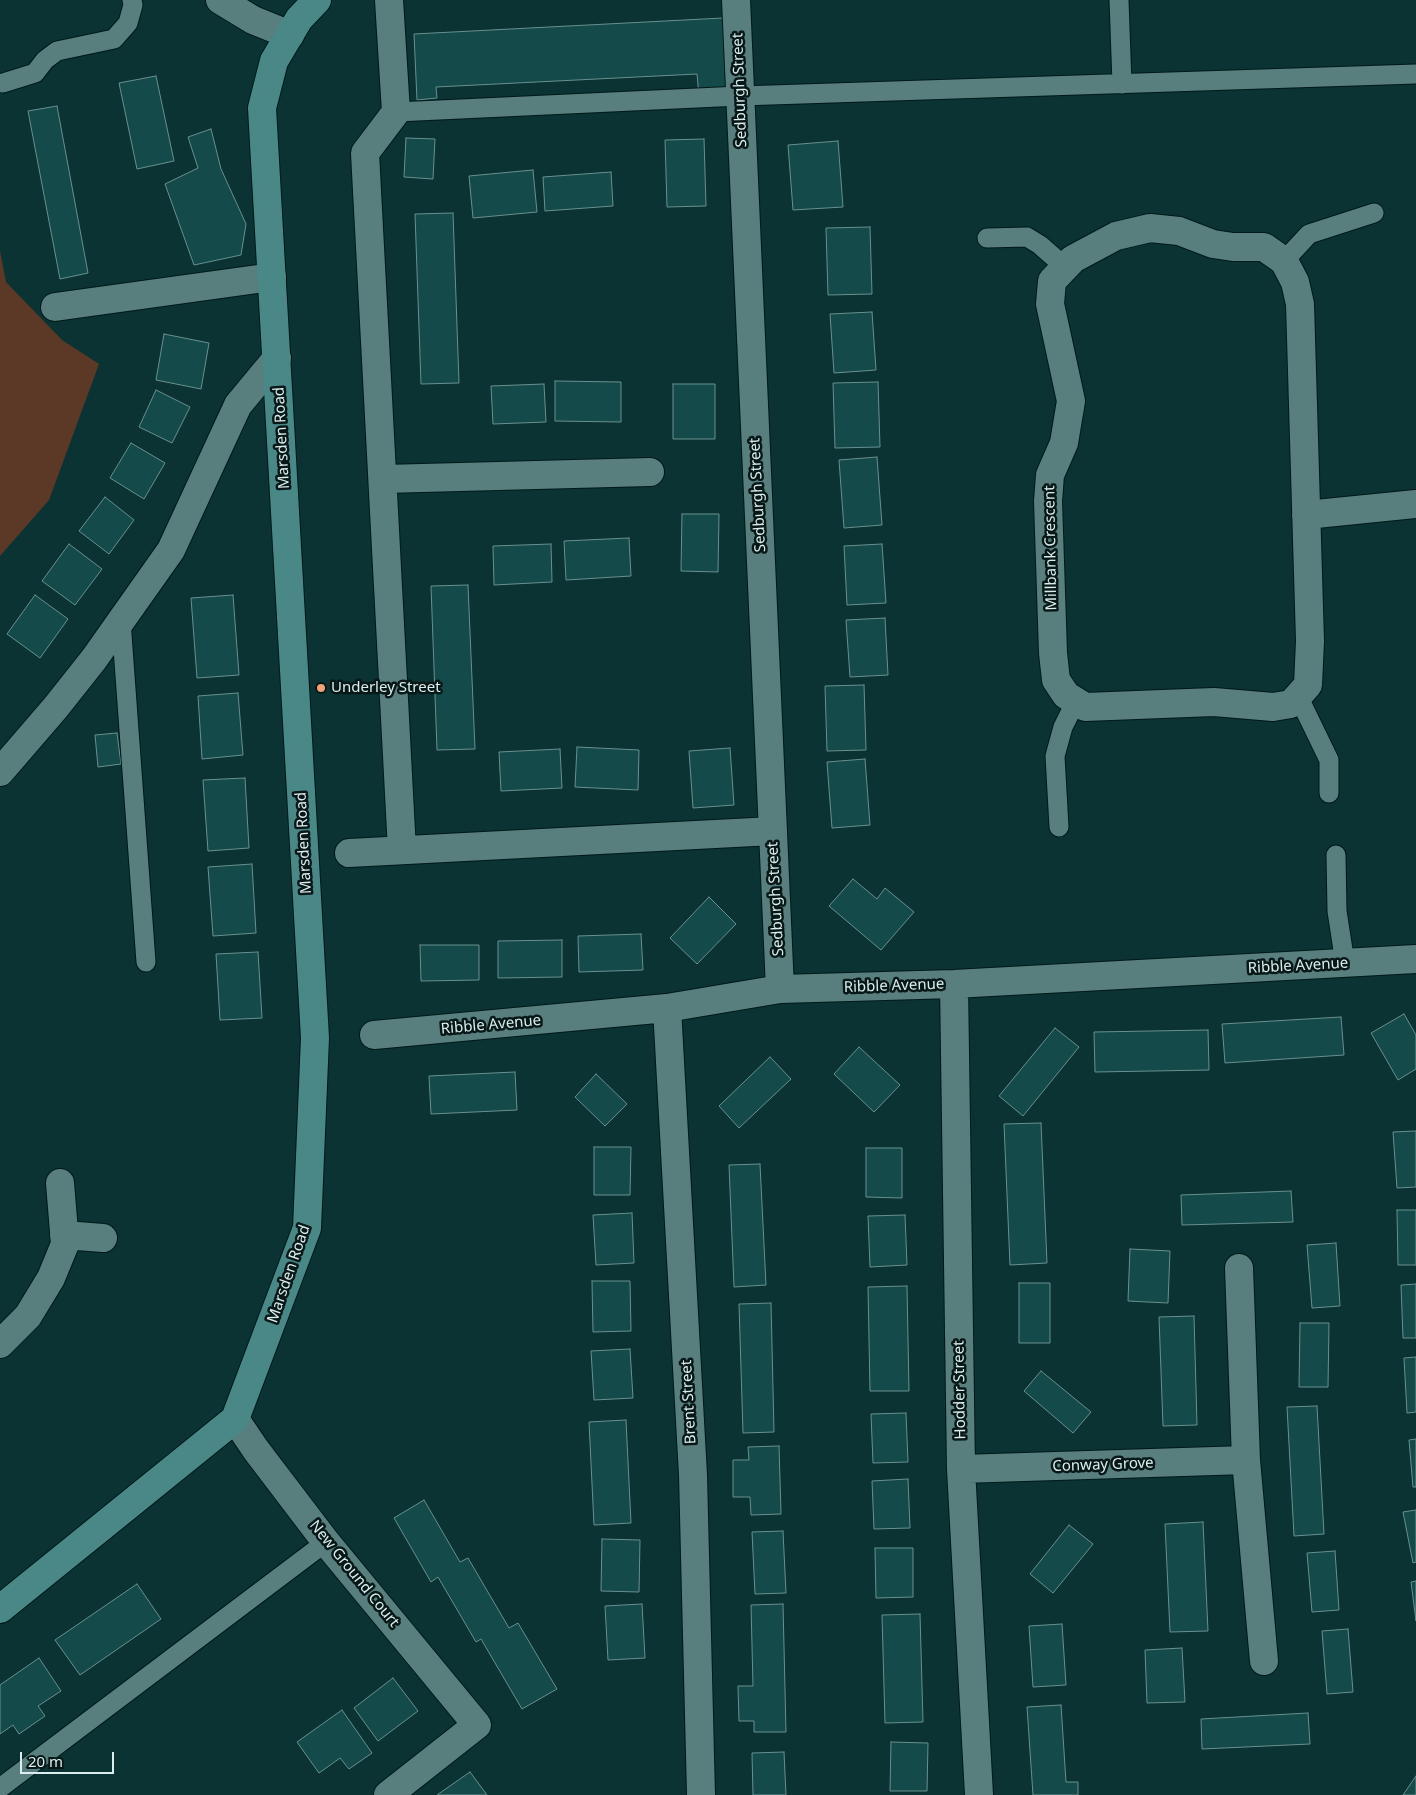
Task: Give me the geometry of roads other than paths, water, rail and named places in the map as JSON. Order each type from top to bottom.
[{"type":"street","points":[[220,0],[253,20],[290,35]]},
{"type":"street","name":"Marsden Road","points":[[235,1419],[307,1228],[315,1038],[262,108],[274,61],[299,19],[317,0]]},
{"type":"street","points":[[389,0],[396,112],[366,153],[402,850]]},
{"type":"street","name":"Sedburgh Street","points":[[736,0],[780,989]]},
{"type":"street","name":"Millbank Crescent","points":[[1076,701],[1066,694],[1056,680],[1053,653],[1048,501],[1050,475],[1064,443],[1071,401],[1050,304],[1052,281],[1073,260],[1116,236],[1150,228],[1180,231],[1213,244],[1233,247],[1264,247],[1284,261],[1295,282],[1300,304],[1310,641],[1308,685],[1298,696]]},
{"type":"street","points":[[55,307],[272,277]]},
{"type":"street","points":[[0,772],[56,707],[121,621],[170,550],[238,405],[277,358]]},
{"type":"street","points":[[384,479],[650,472]]},
{"type":"street","points":[[1306,515],[1416,504]]},
{"type":"street","points":[[1076,701],[1084,707],[1214,702],[1273,708],[1291,704],[1298,696]]},
{"type":"street","points":[[349,852],[773,831]]},
{"type":"street","name":"Ribble Avenue","points":[[374,1035],[667,1008],[780,989],[954,984],[1416,959]]},
{"type":"street","name":"Hodder Street","points":[[954,984],[961,1469],[980,1795]]},
{"type":"street","name":"Brent Street","points":[[667,1008],[693,1475],[701,1795]]},
{"type":"street","points":[[0,1344],[28,1316],[51,1278],[65,1244],[60,1183]]},
{"type":"street","points":[[64,1235],[103,1238]]},
{"type":"street","points":[[1239,1268],[1246,1460],[1264,1661]]},
{"type":"street","points":[[0,1609],[235,1419]]},
{"type":"street","name":"New Ground Court","points":[[235,1419],[256,1450],[326,1542],[477,1725],[396,1793]]},
{"type":"street","name":"Conway Grove","points":[[961,1469],[1246,1460]]},
{"type":"lane","points":[[3,83],[35,73],[45,60],[57,51],[114,39],[128,23],[133,5],[132,0]]},
{"type":"lane","points":[[1119,0],[1122,84]]},
{"type":"lane","points":[[396,112],[740,96],[1416,74]]},
{"type":"lane","points":[[1284,261],[1309,234],[1374,214]]},
{"type":"lane","points":[[987,238],[1027,237],[1040,245],[1065,267]]},
{"type":"lane","points":[[121,621],[146,962]]},
{"type":"lane","points":[[1298,696],[1329,760],[1330,794]]},
{"type":"lane","points":[[1059,827],[1055,756],[1063,727],[1076,701]]},
{"type":"lane","points":[[1336,855],[1337,910],[1345,963]]},
{"type":"lane","points":[[0,1788],[326,1542]]},
{"type":"place","name":"Underley Street","points":[[321,688]]}]
